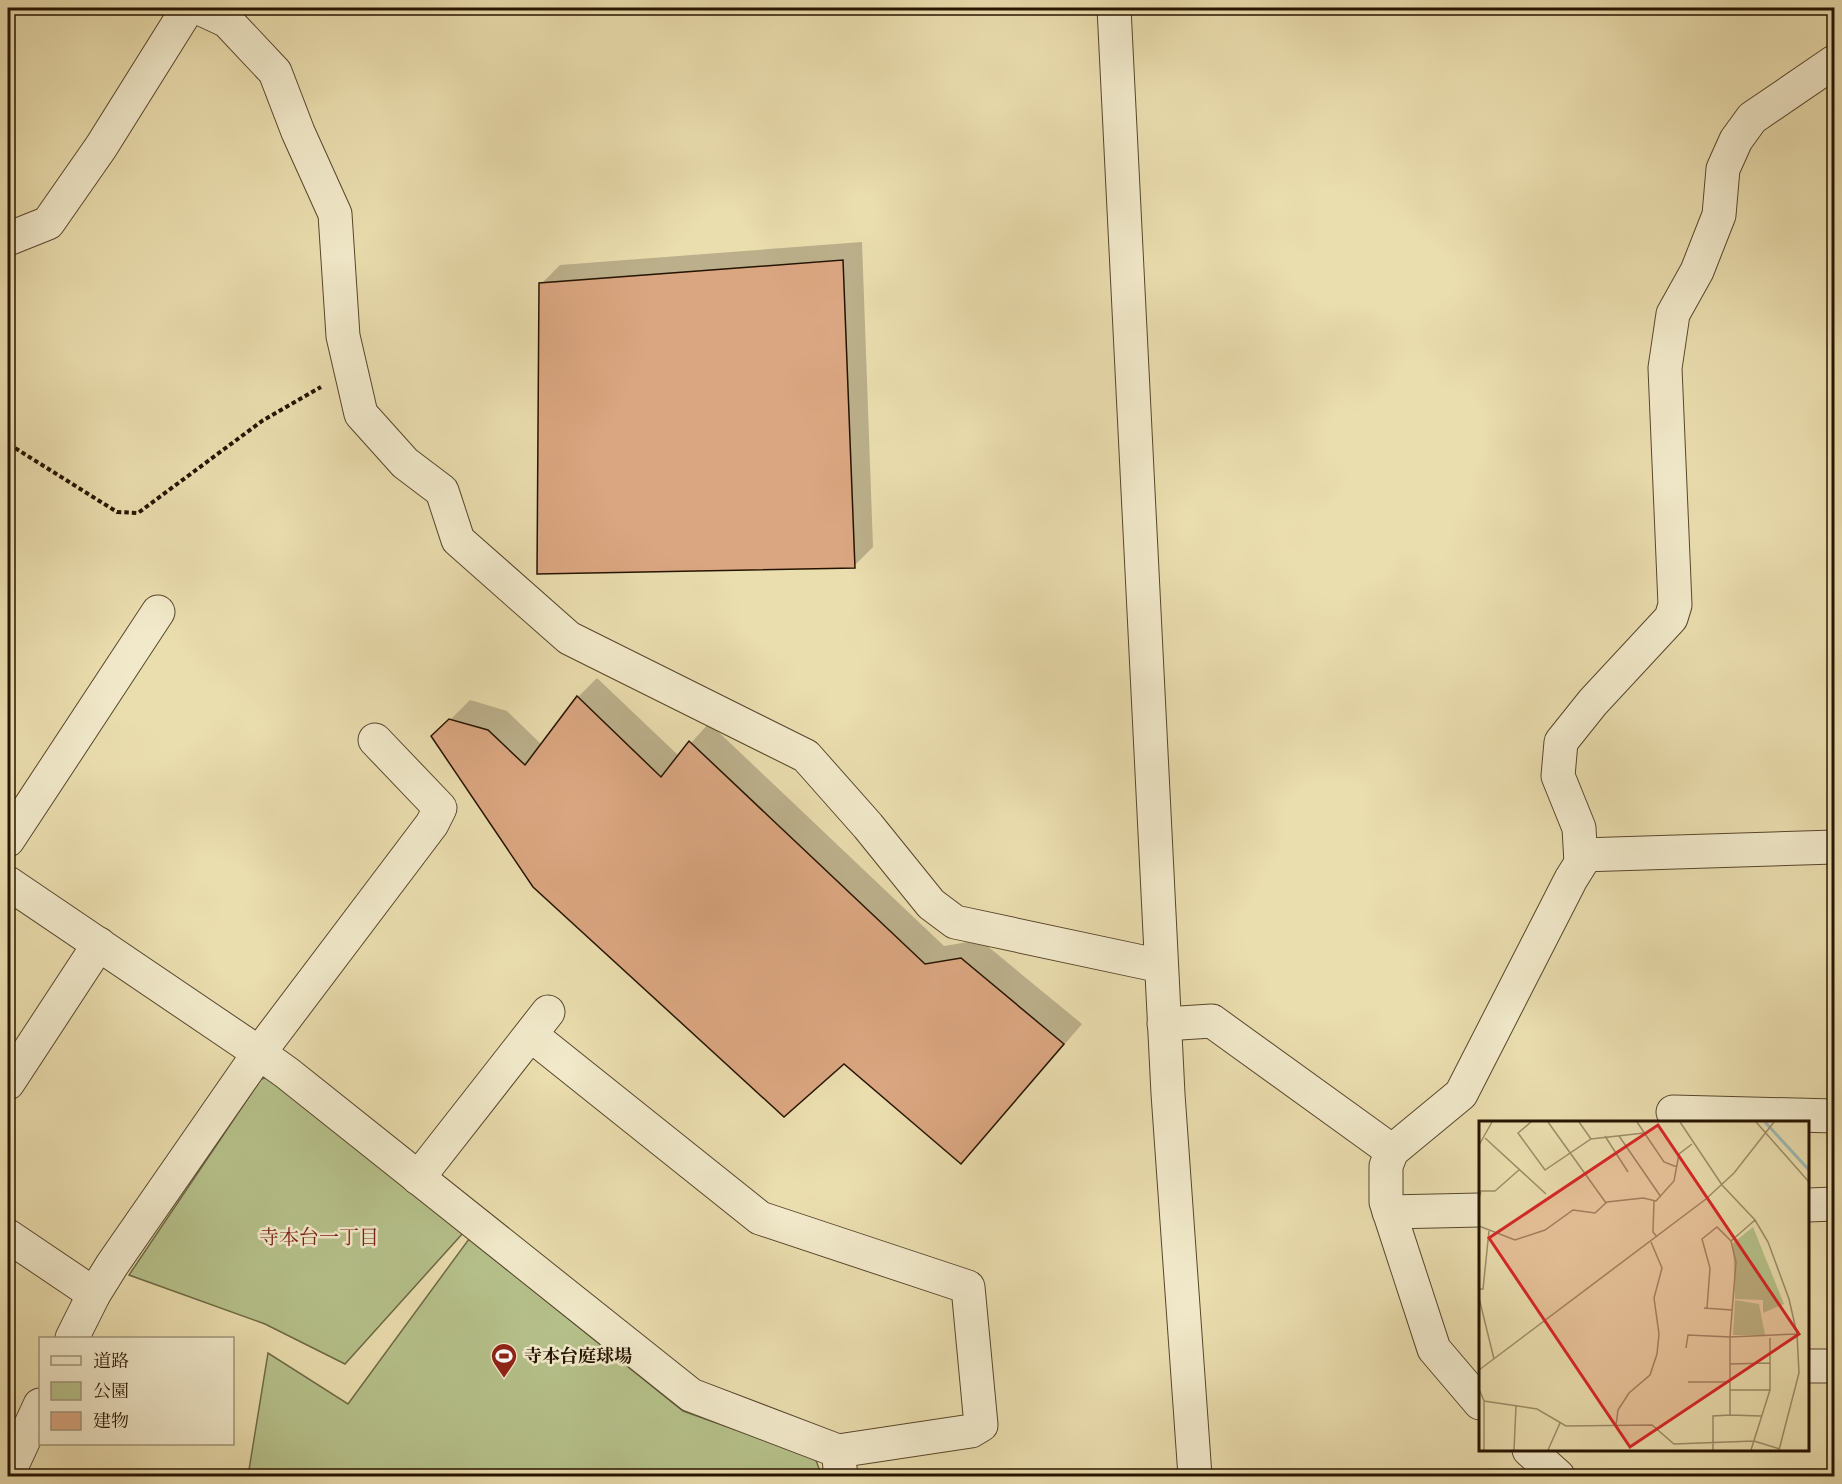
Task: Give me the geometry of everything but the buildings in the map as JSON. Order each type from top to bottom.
[{"type":"street","points":[[8,239],[48,223],[101,147],[188,8]]},
{"type":"street","points":[[199,8],[226,21],[275,72],[298,132],[335,214],[343,336],[361,414],[405,463],[442,491],[458,540],[569,638],[806,756],[868,826],[931,904],[955,922],[1161,966]]},
{"type":"street","points":[[1114,8],[1164,1024],[1195,1476]]},
{"type":"street","points":[[1479,1402],[1434,1349],[1386,1202],[1386,1166],[1392,1151],[1461,1094],[1570,879],[1581,863],[1579,828],[1558,776],[1561,742],[1593,702],[1671,618],[1675,605],[1665,368],[1673,314],[1696,271],[1719,215],[1723,169],[1736,140],[1752,118],[1834,62]]},
{"type":"street","points":[[8,840],[158,612]]},
{"type":"street","points":[[72,1337],[93,1294],[259,1053],[432,824],[440,808],[375,740]]},
{"type":"street","points":[[1581,855],[1834,847]]},
{"type":"street","points":[[8,883],[287,1073],[418,1178],[692,1395],[839,1464],[971,1431],[981,1425],[968,1287],[760,1218],[539,1024],[418,1178]]},
{"type":"street","points":[[8,1083],[99,945]]},
{"type":"street","points":[[1164,1024],[1212,1021],[1392,1151]]},
{"type":"street","points":[[1673,1112],[1795,1119],[1834,1116]]},
{"type":"street","points":[[1809,1205],[1834,1204]]},
{"type":"street","points":[[1389,1212],[1479,1210]]},
{"type":"street","points":[[8,1236],[93,1294]]},
{"type":"street","points":[[1809,1366],[1834,1366]]},
{"type":"street","points":[[12,1476],[8,1474],[39,1407]]},
{"type":"street","points":[[1531,1451],[1558,1476]]},
{"type":"path","points":[[8,450],[15,448],[117,512],[138,513],[262,421],[351,370]]},
{"type":"green space","points":[[275,1076],[463,1233],[345,1364],[265,1324],[129,1275],[261,1079]]},
{"type":"green space","name":"寺本台庭球場","points":[[469,1239],[683,1411],[815,1458],[822,1476],[248,1476],[268,1353],[348,1404]]},
{"type":"place","name":"寺本台庭球場","points":[[504,1379]]},
{"type":"district","name":"寺本台一丁目","points":[[319,1237]]}]
